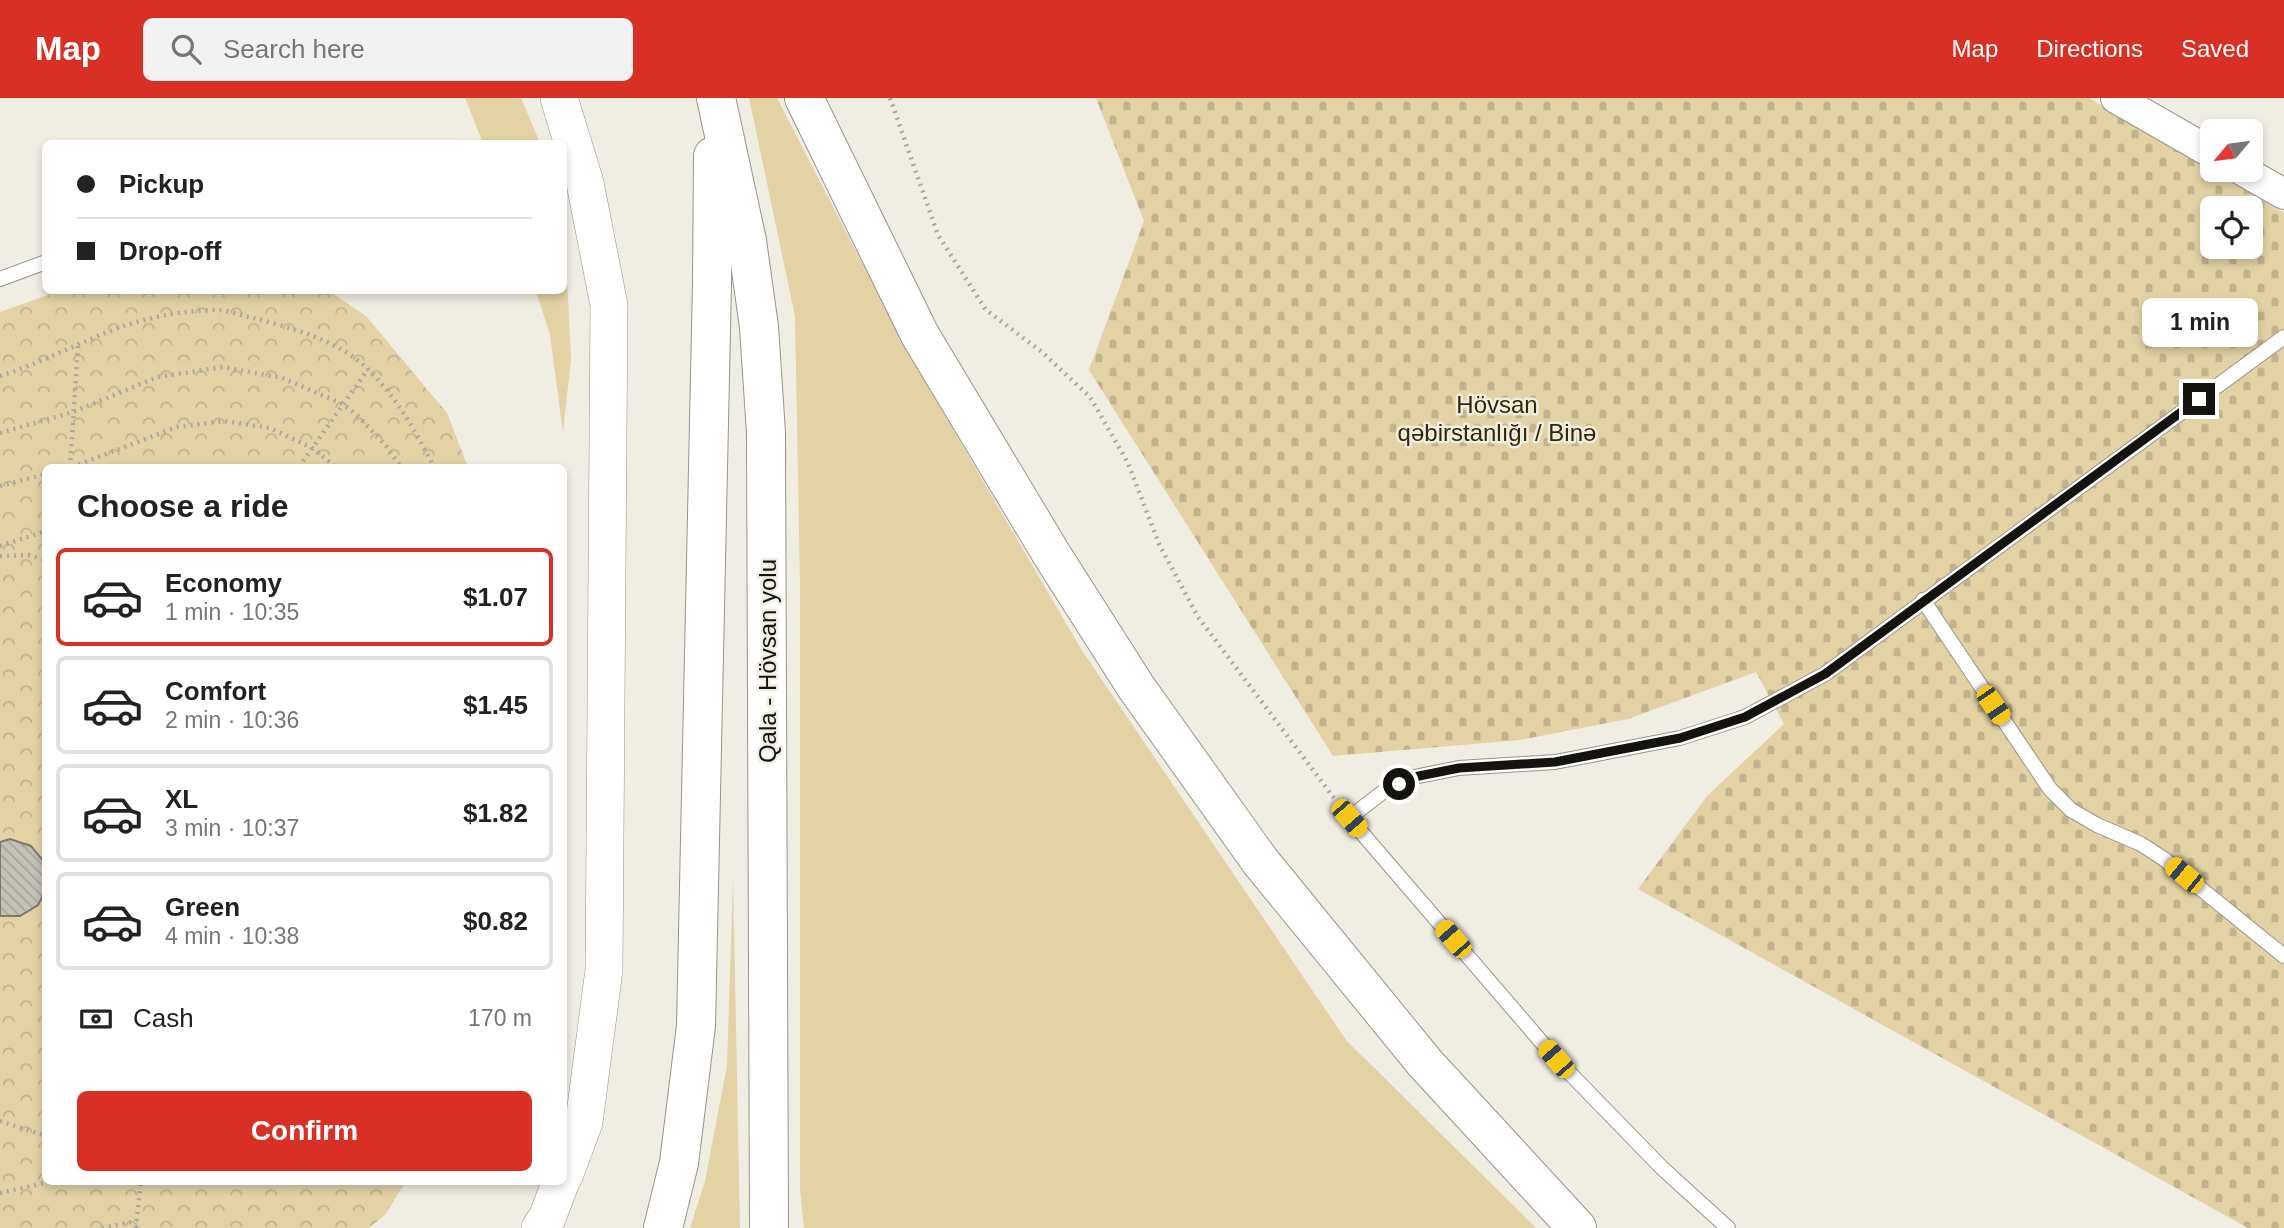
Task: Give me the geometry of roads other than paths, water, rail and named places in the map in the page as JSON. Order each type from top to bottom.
[{"type":"main road","points":[[663,1228],[679,1163],[696,1026],[714,98]]},
{"type":"main road","name":"Qala - Hövsan yolu","points":[[714,98],[747,241],[759,327],[766,433],[769,1228]]},
{"type":"main road","points":[[804,98],[920,335],[1052,555],[1136,687],[1269,872],[1425,1063],[1577,1228]]},
{"type":"street","points":[[559,98],[585,183],[609,305],[604,970],[584,1122],[567,1168]]},
{"type":"street","points":[[2116,98],[2200,146]]},
{"type":"street","points":[[2263,182],[2284,194]]},
{"type":"street","points":[[540,1228],[547,1218],[559,1185]]},
{"type":"lane","points":[[0,279],[42,263]]},
{"type":"lane","points":[[1728,1228],[1662,1168],[1556,1059],[1349,818],[1383,792],[1414,777],[1459,768],[1555,762],[1680,738],[1745,717],[1825,674],[2284,337]]},
{"type":"lane","points":[[1923,600],[2050,789],[2071,810],[2097,825],[2141,844],[2164,859],[2284,956]]},
{"type":"park label","name":"Hövsan qəbirstanlığı / Binə","points":[[1497,418]]}]
